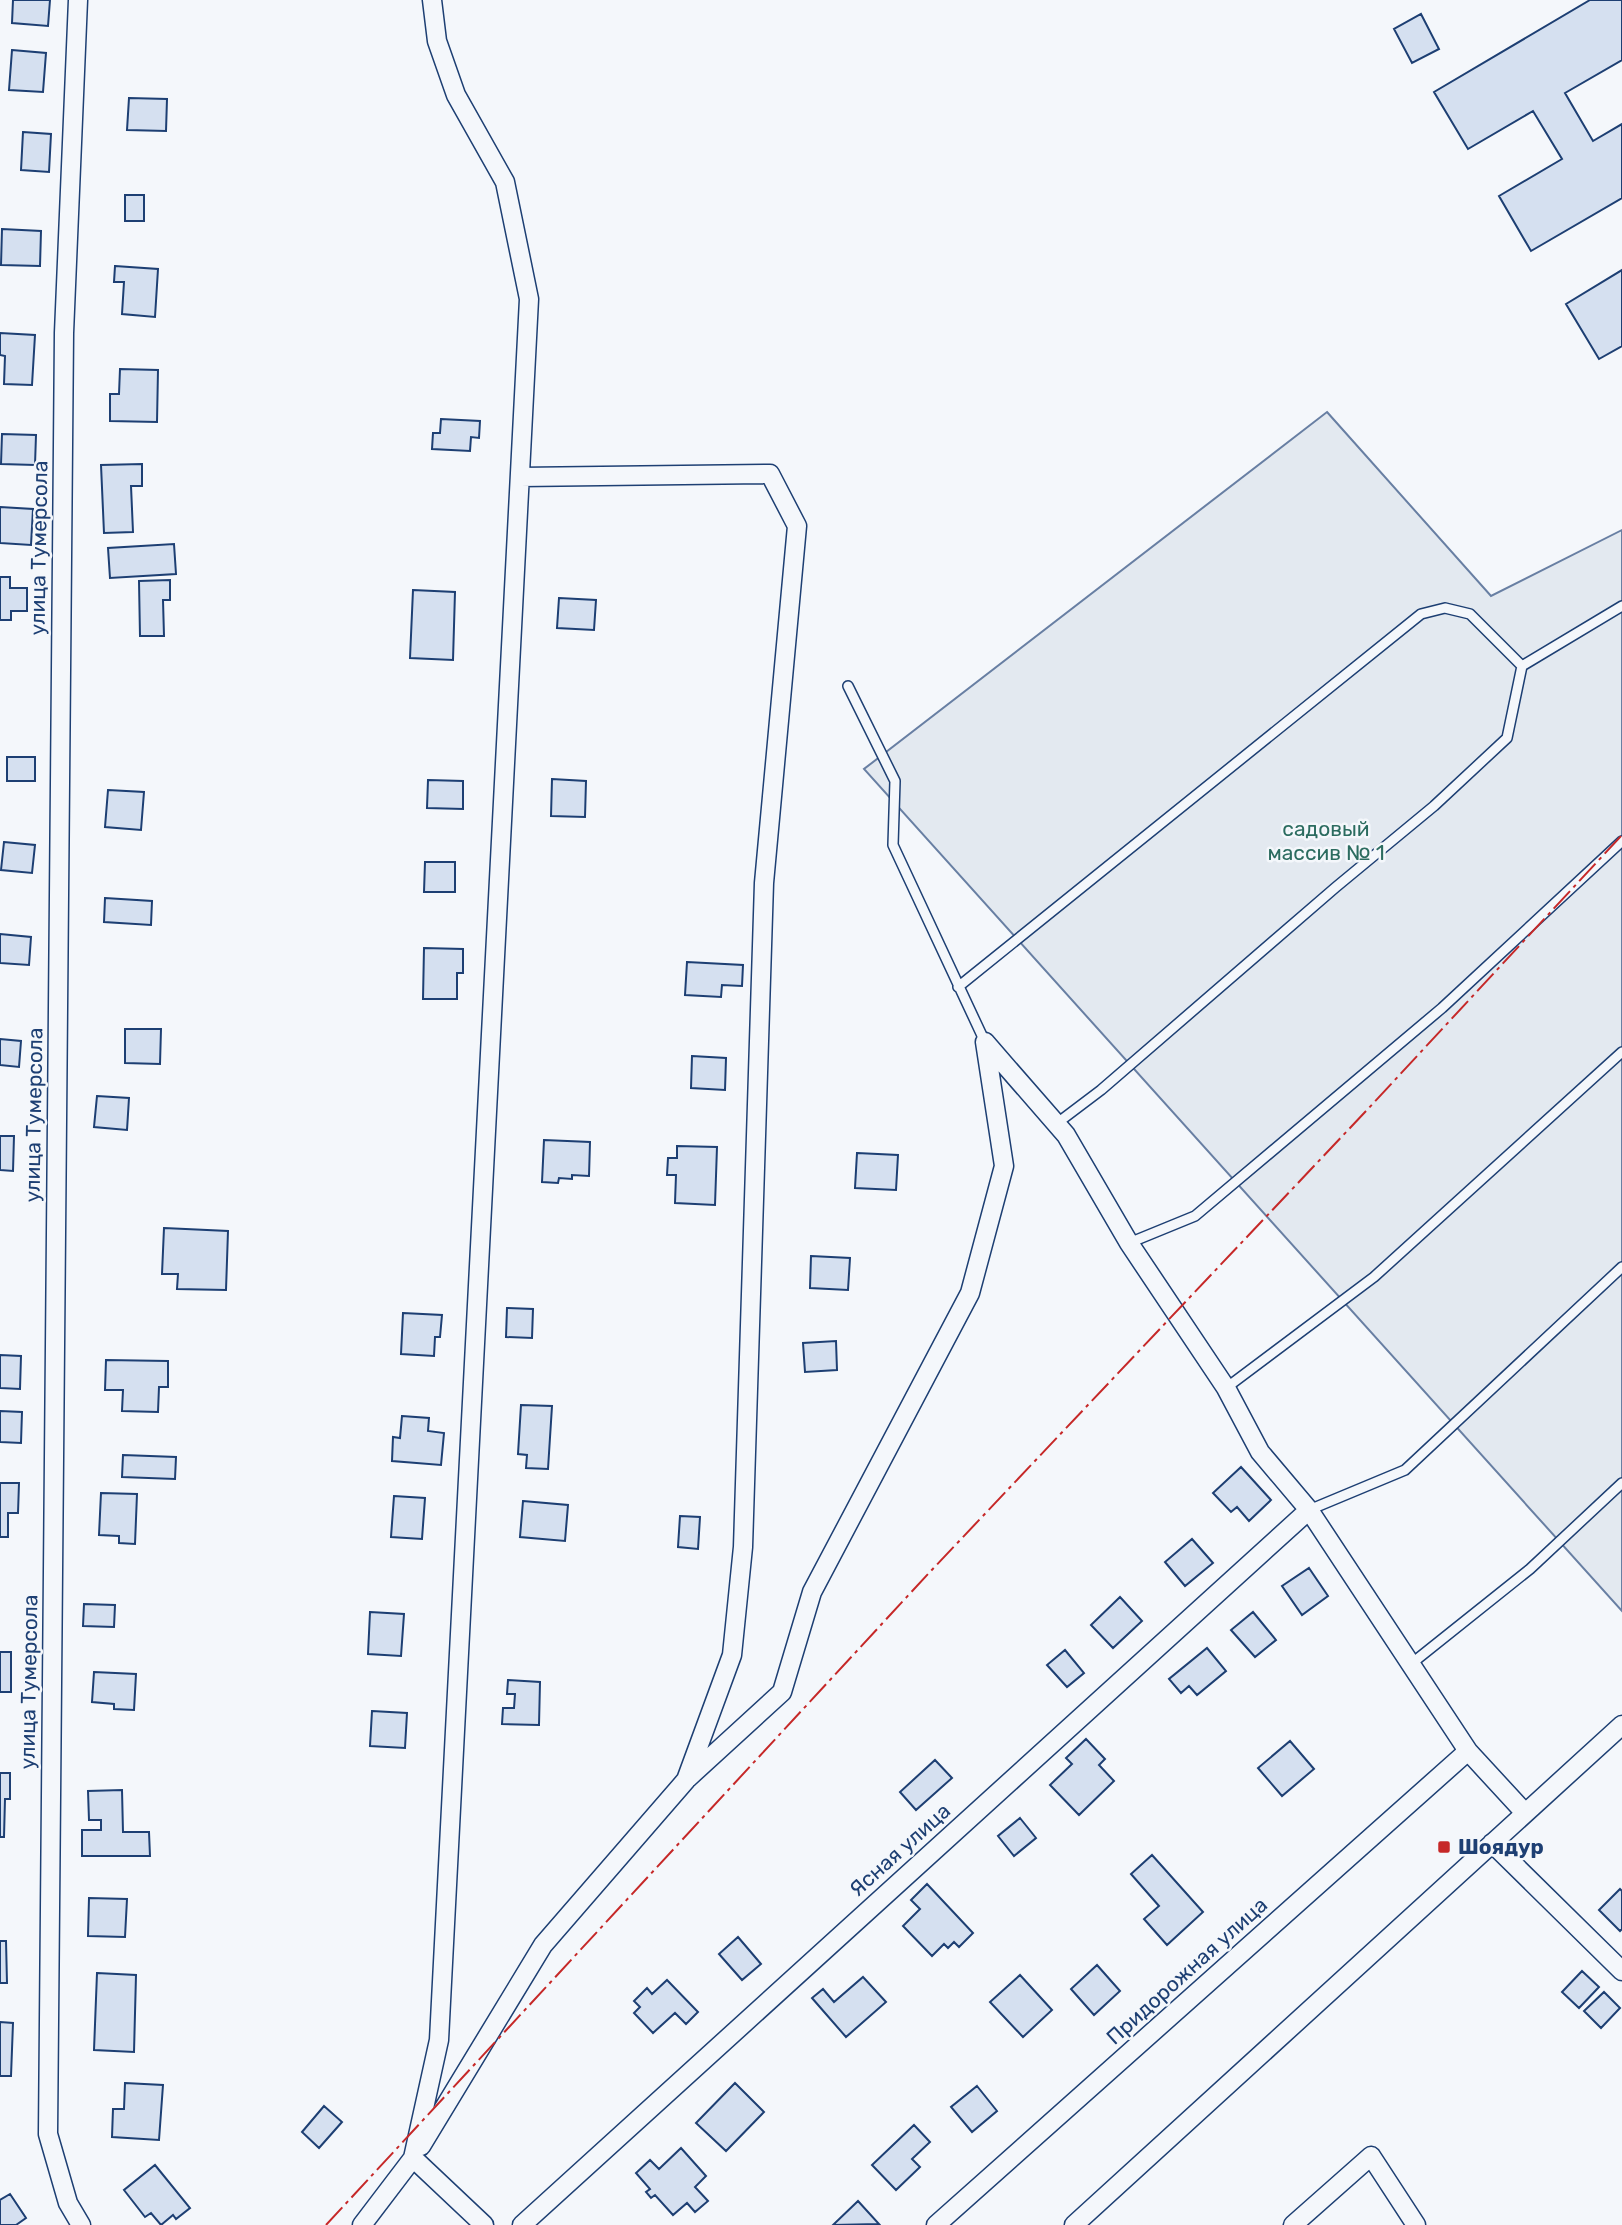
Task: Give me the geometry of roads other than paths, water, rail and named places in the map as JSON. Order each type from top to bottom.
[{"type":"street","name":"улица Тумерсола","points":[[78,0],[64,332],[48,2134],[68,2203],[81,2225]]},
{"type":"street","points":[[413,2158],[439,2040],[529,299],[505,183],[456,96],[438,41],[432,0]]},
{"type":"street","points":[[520,477],[770,474],[797,526],[764,883],[743,1547],[732,1655],[686,1780]]},
{"type":"street","points":[[362,2225],[413,2158],[543,1945],[686,1780],[782,1692],[812,1592],[970,1293],[1004,1166],[985,1042]]},
{"type":"street","points":[[985,1042],[1066,1135],[1129,1243],[1226,1388],[1260,1452],[1309,1510],[1468,1751],[1525,1814]]},
{"type":"street","name":"Ясная улица","points":[[522,2225],[1309,1510]]},
{"type":"street","points":[[1074,2225],[1622,1725]]},
{"type":"street","name":"Придорожная улица","points":[[936,2225],[1468,1751]]},
{"type":"street","points":[[1492,1843],[1622,1971]]},
{"type":"street","points":[[1293,2225],[1371,2156],[1416,2225]]},
{"type":"street","points":[[413,2158],[484,2225]]},
{"type":"lane","points":[[1056,1124],[1101,1090],[1434,806],[1507,738],[1522,666],[1622,606]]},
{"type":"lane","points":[[958,987],[1421,614],[1445,608],[1470,614],[1522,666]]},
{"type":"lane","points":[[848,686],[895,781],[893,845],[985,1042]]},
{"type":"lane","points":[[1129,1243],[1195,1216],[1442,1008],[1622,841]]},
{"type":"lane","points":[[1226,1388],[1374,1277],[1622,1052]]},
{"type":"lane","points":[[1309,1510],[1405,1470],[1622,1267]]},
{"type":"lane","points":[[1411,1664],[1530,1569],[1622,1483]]},
{"type":"place","name":"Шоядур","points":[[1444,1847]]},
{"type":"park label","name":"садовый массив № 1","points":[[1326,841]]}]
